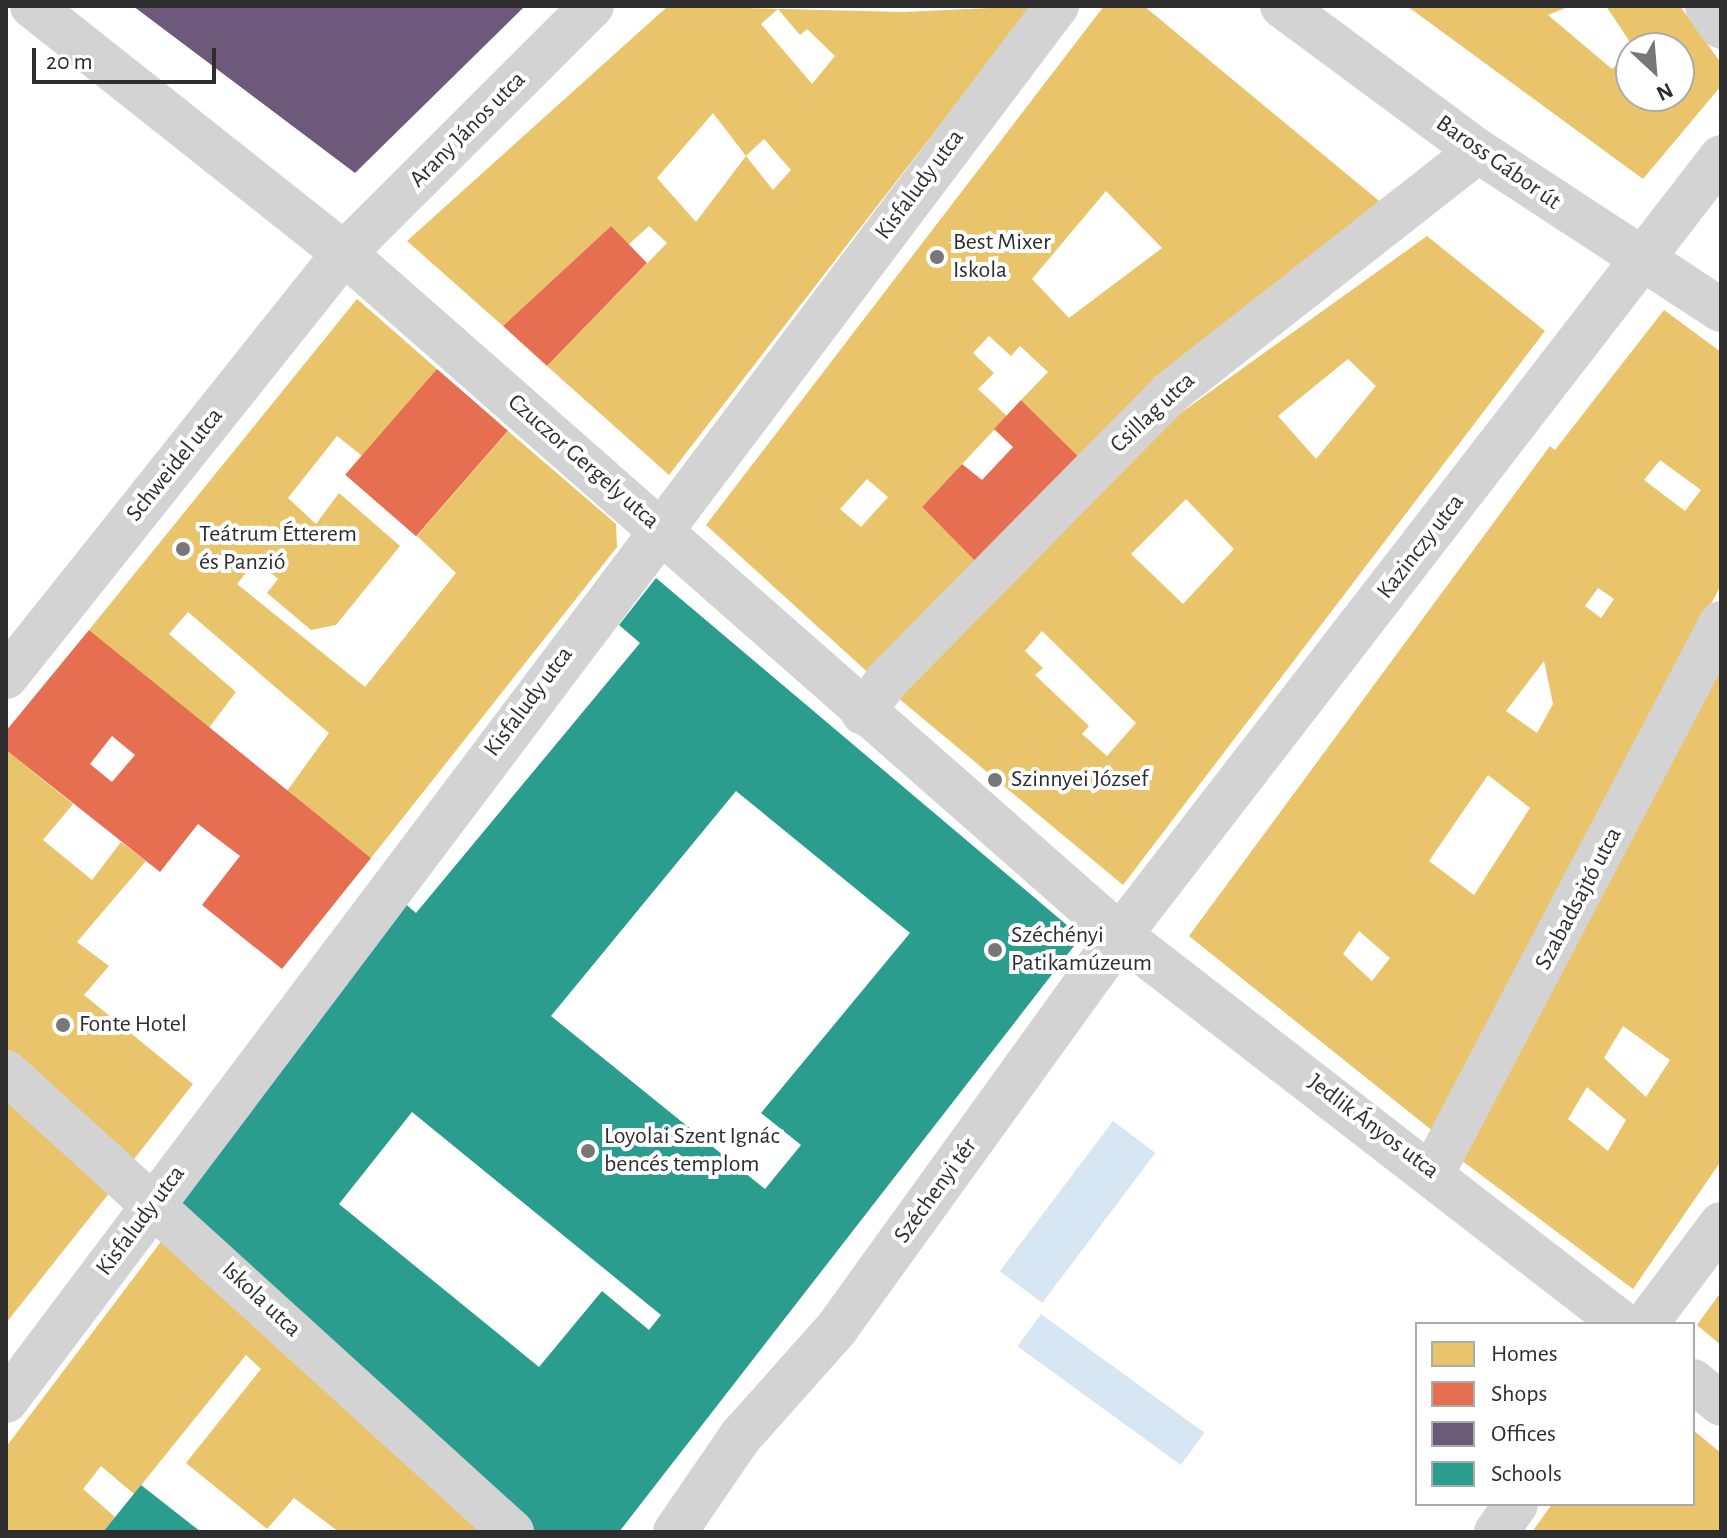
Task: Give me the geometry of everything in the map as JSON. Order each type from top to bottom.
[{"type":"street","name":"Czuczor Gergely utca","points":[[32,6],[344,253],[659,528],[863,713],[1120,935]]},
{"type":"street","name":"Arany János utca","points":[[344,253],[592,6]]},
{"type":"street","name":"Kisfaludy utca","points":[[6,1401],[659,528],[1057,6]]},
{"type":"street","name":"Baross Gábor út","points":[[1282,6],[1478,151],[1721,310]]},
{"type":"street","points":[[1707,6],[1721,27]]},
{"type":"street","name":"Csillag utca","points":[[863,713],[887,680],[1171,392],[1478,151]]},
{"type":"street","name":"Kazinczy utca","points":[[1120,935],[1721,157]]},
{"type":"street","name":"Schweidel utca","points":[[6,677],[344,253]]},
{"type":"street","name":"Szabadsajtó utca","points":[[1433,1172],[1721,623]]},
{"type":"street","name":"Jedlik Ányos utca","points":[[1120,935],[1433,1172],[1620,1322]]},
{"type":"street","name":"Széchenyi tér","points":[[675,1532],[740,1437],[837,1328],[1120,935]]},
{"type":"street","name":"Iskola utca","points":[[6,1072],[154,1202],[512,1532]]},
{"type":"street","points":[[1648,1322],[1721,1224]]},
{"type":"street","points":[[1695,1383],[1721,1404]]},
{"type":"street","points":[[1496,1532],[1515,1506]]},
{"type":"water","points":[[1113,1121],[1155,1153],[1042,1303],[1000,1271]]},
{"type":"water","points":[[1041,1314],[1204,1433],[1181,1465],[1017,1346]]},
{"type":"building: Homes","points":[[668,6],[903,12],[1032,6],[669,475],[547,366],[667,243],[649,226],[628,245],[611,226],[503,326],[407,241]],"holes":[[[778,9],[800,35],[807,29],[835,56],[812,84],[761,24]],[[713,113],[746,156],[696,222],[657,178]],[[764,139],[791,170],[773,190],[746,156]]]},
{"type":"building: Homes","points":[[1104,6],[1144,6],[1384,205],[1082,460],[1021,400],[1048,372],[1020,346],[1011,356],[989,336],[973,353],[994,373],[978,389],[1007,416],[922,507],[981,567],[874,678],[706,525]],"holes":[[[1106,191],[1162,248],[1069,318],[1032,279]],[[867,479],[888,497],[861,527],[840,509]]]},
{"type":"building: Homes","points":[[1407,6],[1570,6],[1548,15],[1612,69],[1615,66],[1615,112],[1695,112],[1695,32],[1623,32],[1606,6],[1680,6],[1721,63],[1721,86],[1643,179]]},
{"type":"building: Homes","points":[[1427,236],[1545,331],[1123,885],[891,692],[1182,412]],"holes":[[[1348,359],[1376,386],[1316,459],[1278,416]],[[1186,499],[1234,549],[1183,604],[1131,554]],[[1042,631],[1136,723],[1107,756],[1082,734],[1089,726],[1035,675],[1043,668],[1025,651]]]},
{"type":"building: Homes","points":[[357,299],[437,369],[366,459],[337,436],[288,498],[316,524],[339,493],[400,546],[336,625],[311,630],[267,593],[278,579],[256,560],[237,584],[365,687],[456,573],[417,536],[508,431],[616,524],[617,547],[371,858],[287,791],[329,733],[188,612],[169,634],[236,692],[208,729],[89,630]]},
{"type":"building: Homes","points":[[1664,310],[1721,352],[1721,585],[1434,1132],[1189,936],[1550,446],[1555,450]],"holes":[[[1660,460],[1701,490],[1685,511],[1644,480]],[[1598,588],[1614,599],[1601,618],[1585,606]],[[1544,661],[1553,704],[1537,733],[1506,711]],[[1488,775],[1530,808],[1474,895],[1429,861]],[[1359,931],[1390,958],[1372,981],[1343,954]]]},
{"type":"building: Homes","points":[[1721,644],[1721,1161],[1633,1289],[1461,1160]],"holes":[[[1623,1026],[1670,1060],[1646,1097],[1604,1058]],[[1587,1087],[1626,1120],[1608,1151],[1568,1119]]]},
{"type":"building: Homes","name":"Fonte Hotel","points":[[6,750],[73,804],[43,840],[92,880],[121,842],[146,861],[77,942],[109,966],[84,995],[193,1084],[131,1163],[6,1055]]},
{"type":"building: Homes","points":[[6,1097],[110,1192],[6,1323]]},
{"type":"building: Homes","points":[[169,1231],[491,1532],[339,1532],[294,1498],[267,1529],[186,1463],[261,1369],[246,1355],[134,1494],[101,1466],[83,1489],[115,1517],[103,1532],[6,1532],[6,1447]]},
{"type":"building: Homes","points":[[1721,1292],[1721,1345],[1697,1325]]},
{"type":"building: Homes","points":[[1695,1432],[1721,1453],[1721,1532],[1532,1532],[1551,1506],[1695,1506]]},
{"type":"building: Shops","points":[[611,226],[647,263],[547,366],[503,326]]},
{"type":"building: Shops","points":[[437,369],[508,431],[416,536],[345,475]]},
{"type":"building: Shops","points":[[1021,400],[1082,460],[981,567],[922,507],[962,464],[982,480],[1013,447],[994,429]]},
{"type":"building: Shops","points":[[89,630],[371,858],[282,969],[202,905],[240,856],[198,824],[160,872],[6,750],[6,731]],"holes":[[[112,736],[135,755],[112,782],[90,764]]]},
{"type":"building: Offices","points":[[133,6],[525,6],[355,173]]},
{"type":"building: Schools","points":[[656,578],[1081,937],[619,1532],[531,1532],[160,1197],[402,901],[416,913],[640,643],[619,625]],"holes":[[[736,791],[910,933],[761,1113],[801,1145],[765,1189],[551,1016]],[[412,1112],[661,1315],[649,1330],[602,1291],[539,1367],[339,1204]]]},
{"type":"building: Schools","points":[[141,1485],[201,1532],[103,1532]]},
{"type":"place","name":"Best Mixer Iskola","points":[[937,257]]},
{"type":"place","name":"Teátrum Étterem és Panzió","points":[[183,549]]},
{"type":"place","name":"Szinnyei József","points":[[995,780]]},
{"type":"place","name":"Széchényi Patikamúzeum","points":[[995,950]]},
{"type":"place","name":"Fonte Hotel","points":[[63,1025]]},
{"type":"place","name":"Loyolai Szent Ignác bencés templom","points":[[588,1151]]}]
